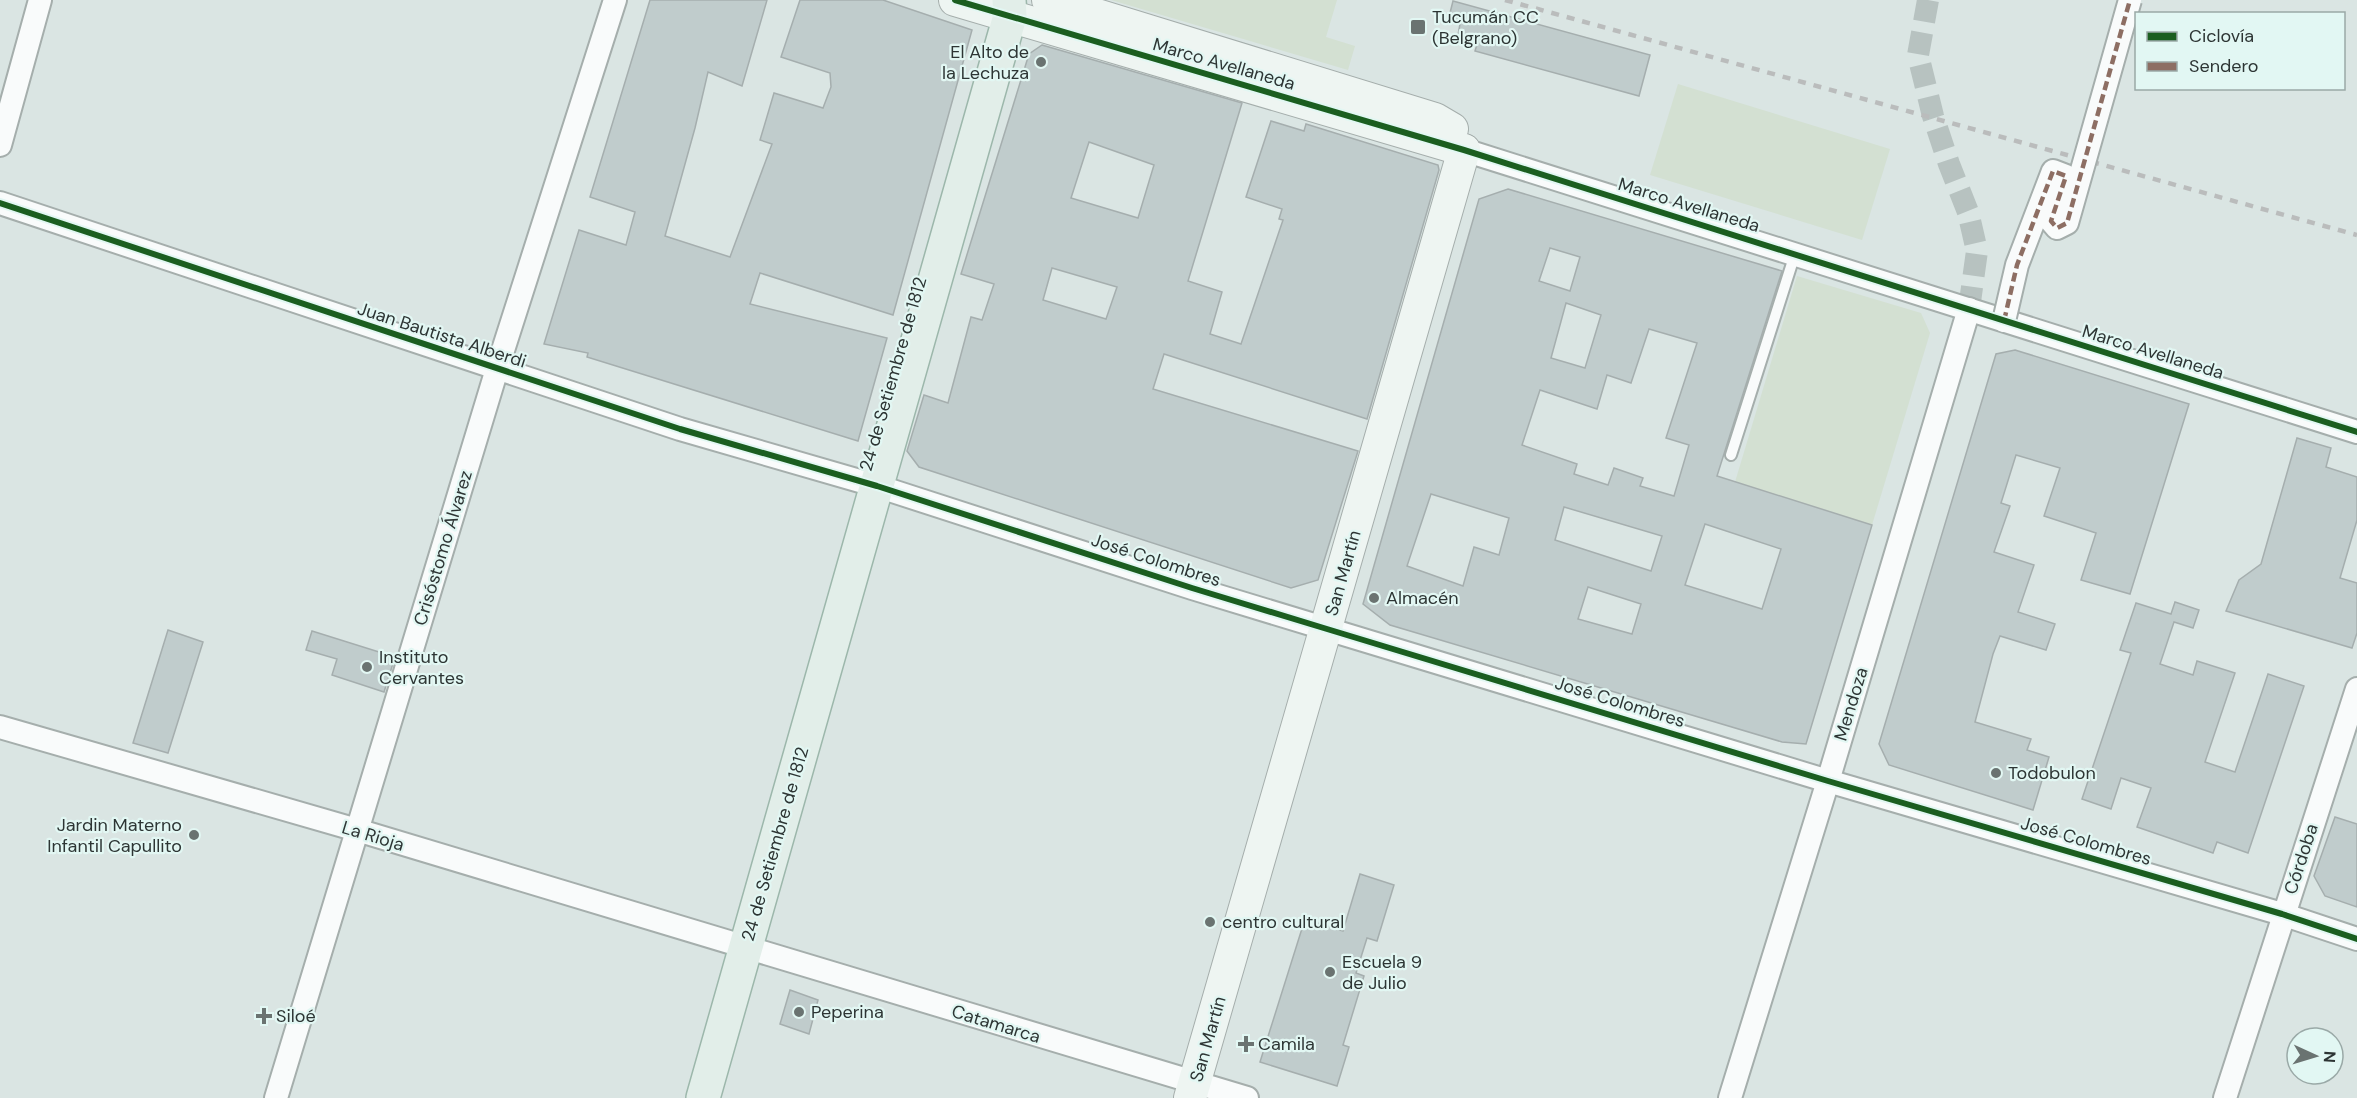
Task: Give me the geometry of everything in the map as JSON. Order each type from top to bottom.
[{"type":"main road","name":"Marco Avellaneda","points":[[955,0],[1015,5],[1464,150]]},
{"type":"main road","name":"Marco Avellaneda","points":[[1048,0],[1435,119],[1451,127],[1464,150]]},
{"type":"main road","name":"24 de Setiembre de 1812","points":[[703,1098],[1015,5]]},
{"type":"main road","name":"San Martín","points":[[1192,1091],[1464,150]]},
{"type":"street","points":[[0,145],[40,0]]},
{"type":"street","name":"Crisóstomo Álvarez","points":[[276,1098],[497,369],[615,0]]},
{"type":"street","points":[[2004,321],[2017,265],[2053,171],[2066,176],[2051,220],[2058,228],[2067,223],[2130,0]]},
{"type":"street","name":"Marco Avellaneda","points":[[1464,150],[2357,432]]},
{"type":"street","name":"Juan Bautista Alberdi","points":[[0,203],[680,429],[877,486]]},
{"type":"street","name":"Mendoza","points":[[1730,1098],[1828,781],[1969,309]]},
{"type":"street","name":"José Colombres","points":[[877,486],[1192,588],[1828,781],[2282,914],[2357,939]]},
{"type":"street","name":"Córdoba","points":[[2225,1098],[2282,914],[2357,689]]},
{"type":"street","name":"La Rioja","points":[[0,727],[357,830],[745,948]]},
{"type":"street","name":"Catamarca","points":[[745,948],[1192,1091],[1247,1098]]},
{"type":"lane","points":[[1731,455],[1795,254]]},
{"type":"green space","points":[[1111,0],[1337,0],[1326,37],[1355,46],[1348,70]]},
{"type":"green space","points":[[1678,84],[1890,149],[1862,240],[1650,175]]},
{"type":"green space","points":[[1797,276],[1921,313],[1930,333],[1872,525],[1735,482]]},
{"type":"building","points":[[650,0],[767,0],[742,86],[708,72],[665,236],[730,257],[772,144],[760,140],[774,93],[823,108],[831,87],[830,73],[781,57],[800,0],[883,0],[972,30],[893,315],[760,273],[750,304],[887,338],[858,441],[587,357],[588,353],[544,344],[579,230],[626,245],[635,212],[590,197]]},
{"type":"building","points":[[1453,1],[1650,55],[1639,96],[1475,51],[1478,41],[1458,35],[1460,24],[1448,21]]},
{"type":"building","points":[[1042,45],[1242,103],[1188,281],[1222,292],[1210,334],[1241,344],[1283,220],[1279,219],[1282,209],[1246,197],[1271,121],[1304,131],[1306,124],[1438,165],[1439,170],[1367,419],[1164,354],[1153,389],[1358,451],[1318,580],[1291,588],[919,467],[907,451],[924,395],[948,403],[971,317],[982,320],[994,284],[961,274],[1029,54]],"holes":[[[1089,142],[1154,165],[1138,218],[1071,198]],[[1052,268],[1117,287],[1106,319],[1043,300]]]},
{"type":"building","points":[[1508,189],[1782,271],[1717,476],[1872,525],[1806,744],[1782,742],[1390,625],[1363,604],[1479,199]],"holes":[[[1550,248],[1580,257],[1570,291],[1539,281]],[[1566,303],[1601,315],[1585,368],[1551,358]],[[1649,329],[1697,343],[1666,438],[1689,445],[1674,496],[1640,486],[1643,478],[1614,468],[1608,485],[1574,474],[1577,464],[1522,445],[1540,390],[1597,409],[1607,375],[1631,383]],[[1431,494],[1509,518],[1499,555],[1474,547],[1463,586],[1407,566]],[[1564,507],[1662,536],[1651,571],[1555,540]],[[1705,524],[1781,549],[1762,609],[1685,585]],[[1588,587],[1641,604],[1632,634],[1578,619]]]},
{"type":"building","points":[[2015,350],[2189,404],[2130,594],[2081,580],[2096,533],[2044,516],[2060,468],[2016,455],[2001,503],[2010,506],[1994,552],[2034,565],[2018,612],[2055,624],[2046,650],[2000,636],[1975,722],[2031,739],[2027,750],[2049,757],[2033,810],[1889,765],[1879,744],[1996,354]]},
{"type":"building","points":[[2297,438],[2331,448],[2326,467],[2357,477],[2357,520],[2340,578],[2357,583],[2357,633],[2352,648],[2226,611],[2239,580],[2261,564]]},
{"type":"building","points":[[2175,602],[2199,610],[2193,628],[2174,622],[2160,664],[2193,675],[2197,661],[2235,673],[2205,762],[2235,772],[2268,674],[2304,686],[2248,853],[2217,842],[2213,853],[2137,827],[2151,788],[2121,778],[2111,809],[2082,799],[2131,653],[2120,650],[2136,603],[2171,614]]},
{"type":"building","points":[[168,630],[203,642],[168,753],[133,743]]},
{"type":"building","points":[[312,631],[395,657],[384,692],[332,675],[337,659],[306,650]]},
{"type":"building","points":[[2335,817],[2357,824],[2357,907],[2325,896],[2314,876]]},
{"type":"building","name":"Escuela 9 de Julio","points":[[1360,874],[1394,885],[1377,941],[1367,938],[1356,973],[1364,976],[1343,1045],[1349,1047],[1337,1086],[1260,1062],[1305,919],[1343,931]]},
{"type":"building","name":"Peperina","points":[[790,990],[818,1000],[809,1034],[780,1024]]},
{"type":"tunnel","points":[[1928,0],[1918,55],[1933,116],[1968,212],[1977,251],[1969,309]]},
{"type":"railway","points":[[1505,0],[2357,235]]},
{"type":"marked path","points":[[2004,321],[2017,265],[2053,171],[2066,176],[2051,221],[2057,228],[2067,223],[2130,0]]},
{"type":"cycle path","points":[[955,0],[1464,150],[2357,432]]},
{"type":"cycle path","points":[[0,203],[680,429],[877,486],[1192,588],[1828,781],[2282,914],[2357,939]]},
{"type":"place","name":"Tucumán CC (Belgrano)","points":[[1418,27]]},
{"type":"place","name":"El Alto de la Lechuza","points":[[1041,62]]},
{"type":"place","name":"Almacén","points":[[1374,598]]},
{"type":"place","name":"Instituto Cervantes","points":[[367,667]]},
{"type":"place","name":"Todobulon","points":[[1996,773]]},
{"type":"place","name":"Jardin Materno Infantil Capullito","points":[[194,835]]},
{"type":"place","name":"centro cultural","points":[[1210,922]]},
{"type":"place","name":"Escuela 9 de Julio","points":[[1330,972]]},
{"type":"place","name":"Peperina","points":[[799,1012]]},
{"type":"place","name":"Siloé","points":[[264,1016]]},
{"type":"place","name":"Camila","points":[[1246,1044]]}]
